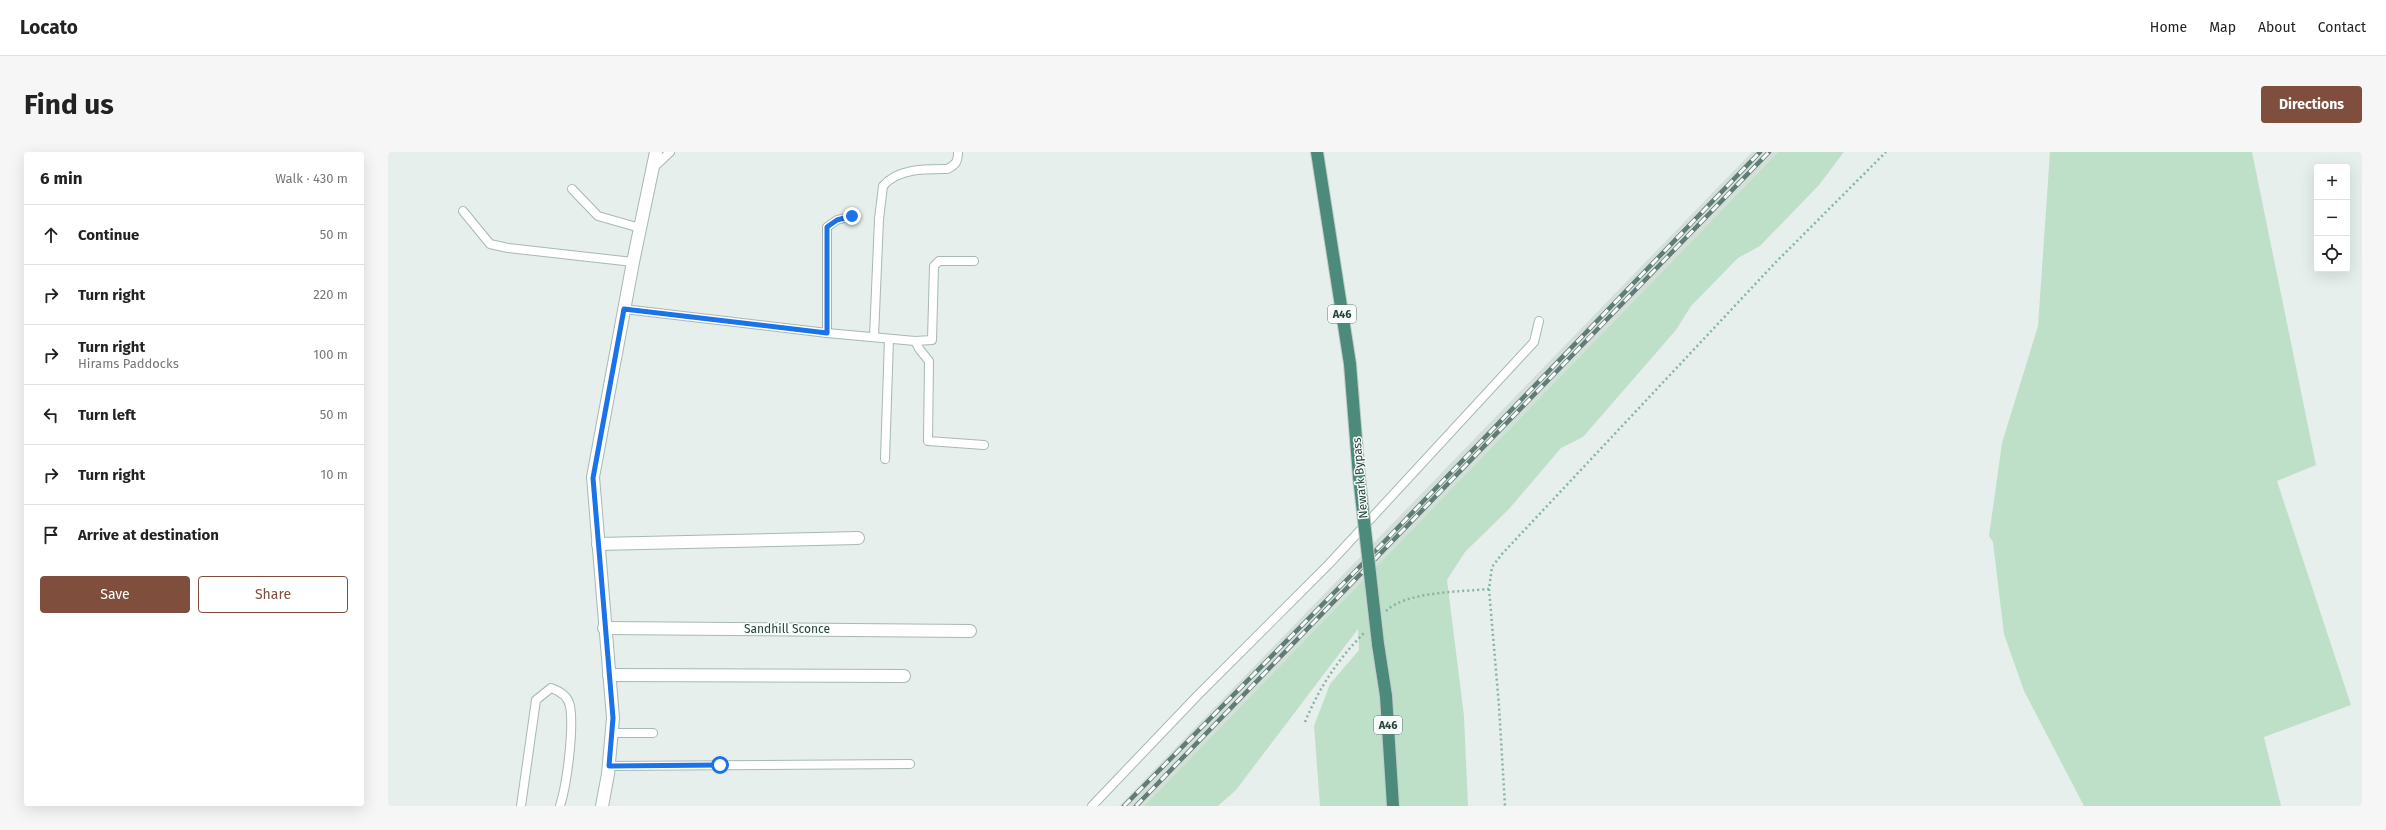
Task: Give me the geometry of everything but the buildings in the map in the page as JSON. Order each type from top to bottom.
[{"type":"highway","name":"Newark Bypass","points":[[1317,152],[1350,364],[1359,477],[1378,644],[1386,696],[1393,806]]},
{"type":"street","points":[[602,806],[609,766],[613,718],[604,628],[593,478],[633,262],[656,152]]},
{"type":"street","points":[[598,544],[858,538]]},
{"type":"street","name":"Sandhill Sconce","points":[[604,628],[970,631]]},
{"type":"street","points":[[609,675],[904,676]]},
{"type":"lane","points":[[654,167],[670,152]]},
{"type":"lane","points":[[874,337],[879,219],[883,186],[895,176],[909,171],[947,169],[953,166],[957,161],[958,152]]},
{"type":"lane","points":[[572,189],[598,216],[640,228]]},
{"type":"lane","points":[[463,211],[490,244],[508,248],[633,262]]},
{"type":"lane","points":[[827,333],[827,227],[837,220],[852,216]]},
{"type":"lane","points":[[624,309],[827,333],[915,341],[932,340],[934,266],[939,261],[974,261]]},
{"type":"lane","points":[[1092,806],[1197,696],[1329,564],[1436,450],[1534,342],[1539,321]]},
{"type":"lane","points":[[885,459],[889,339]]},
{"type":"lane","points":[[915,341],[929,361],[928,441],[984,445]]},
{"type":"lane","points":[[521,806],[536,700],[551,688],[563,693],[570,706],[570,747],[560,806]]},
{"type":"lane","points":[[612,733],[653,732]]},
{"type":"lane","points":[[609,766],[910,764]]},
{"type":"path","points":[[1505,806],[1499,706],[1489,589],[1492,567],[1502,554],[1775,263],[1886,152]]},
{"type":"path","points":[[1383,614],[1394,604],[1421,596],[1489,589]]},
{"type":"path","points":[[1305,722],[1316,696],[1335,667],[1368,629]]},
{"type":"shaded area","points":[[1752,152],[1778,152],[1144,806],[1119,806]]},
{"type":"green space","points":[[1778,152],[1844,152],[1819,185],[1760,246],[1738,258],[1691,306],[1676,330],[1583,437],[1561,448],[1509,509],[1465,552],[1447,580],[1464,716],[1468,806],[1320,806],[1314,726],[1330,684],[1359,650],[1358,629],[1236,790],[1218,806],[1144,806]]},
{"type":"green space","points":[[2050,152],[2252,152],[2316,465],[2277,481],[2351,705],[2264,737],[2281,806],[2084,806],[2024,691],[2004,634],[1993,542],[1989,536],[2002,443],[2038,326]]},
{"type":"railway","points":[[1124,806],[1385,541],[1760,152]]},
{"type":"railway","points":[[1136,806],[1769,152]]},
{"type":"route","points":[[720,765],[609,766],[613,718],[604,628],[593,478],[624,309],[827,333],[827,227],[837,220],[852,216]]}]
